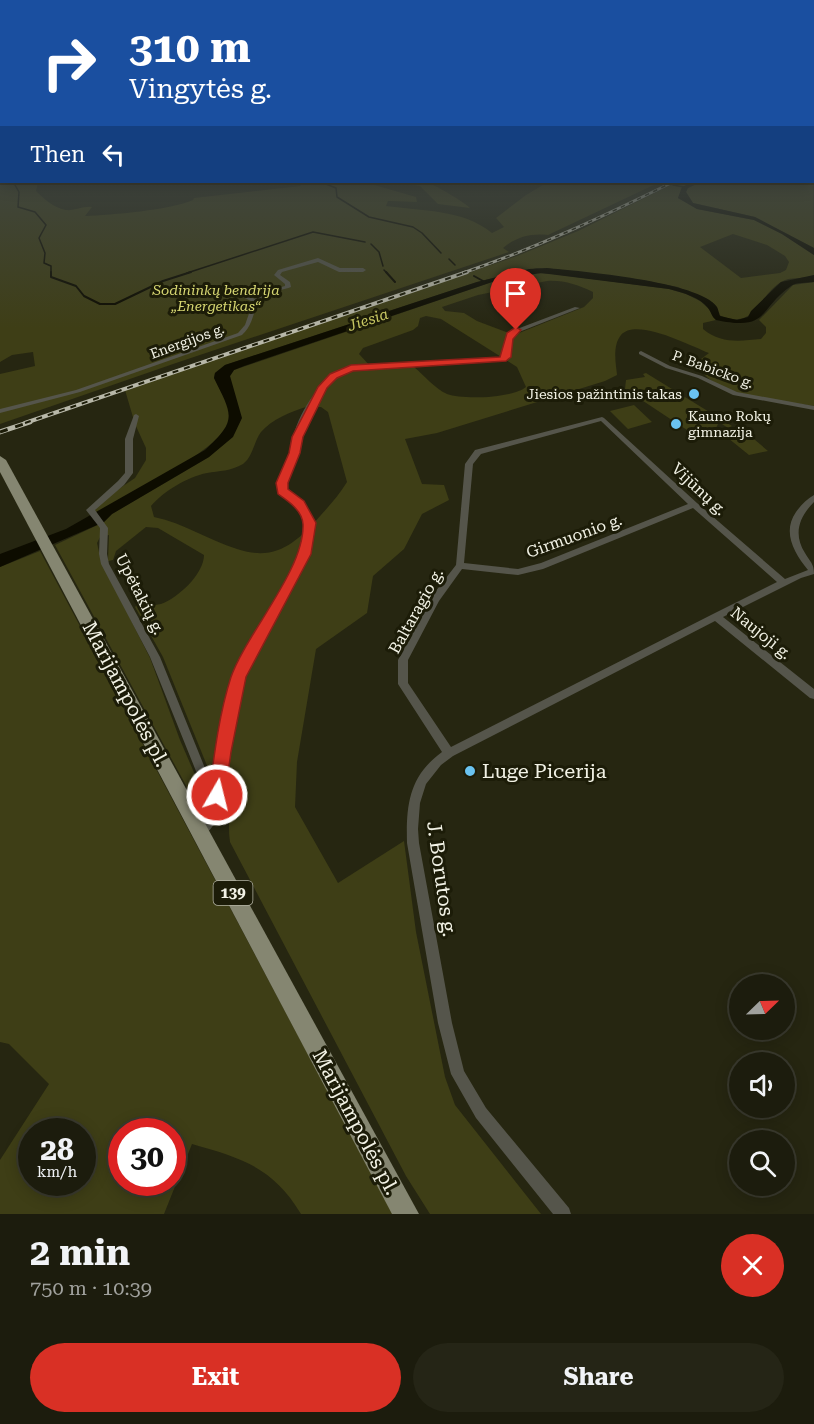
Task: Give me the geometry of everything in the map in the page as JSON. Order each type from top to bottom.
[{"type":"main road","name":"Marijampolės pl.","points":[[0,460],[406,1214]]},
{"type":"street","points":[[226,287],[256,301],[266,293],[288,287],[288,284],[277,275],[278,272],[311,262],[320,261],[342,271],[363,270]]},
{"type":"street","name":"Energijos g.","points":[[0,411],[78,391],[234,337],[249,326],[256,301]]},
{"type":"street","points":[[200,831],[211,820],[239,677],[304,554],[309,523],[300,504],[282,491],[282,483],[294,453],[297,437],[323,387],[333,376],[351,368],[502,359],[507,357],[507,345],[511,333],[577,308]]},
{"type":"street","name":"P. Babicko g.","points":[[641,353],[668,368],[700,377],[735,394],[814,408]]},
{"type":"street","name":"Upėtakių g.","points":[[136,416],[129,439],[129,473],[116,488],[90,507],[104,528],[105,564],[155,657],[207,786],[217,795]]},
{"type":"street","name":"Vijūnų g.","points":[[596,419],[605,421],[694,506],[784,583]]},
{"type":"street","name":"Baltaragio g.","points":[[449,753],[404,684],[402,669],[403,660],[450,576],[460,566],[469,464],[478,452],[596,419]]},
{"type":"street","points":[[813,570],[799,553],[793,534],[795,522],[804,507],[814,498]]},
{"type":"street","name":"Girmuonio g.","points":[[460,566],[518,572],[543,567],[694,506]]},
{"type":"street","name":"J. Borutos g.","points":[[563,1214],[481,1113],[458,1074],[451,1050],[413,843],[414,803],[422,779],[435,762],[449,753],[716,616],[813,570]]},
{"type":"street","name":"Naujoji g.","points":[[716,616],[814,695]]},
{"type":"green space","name":"Sodininkų bendrija „Energetikas“","points":[[0,215],[453,215],[481,225],[492,233],[504,227],[496,218],[500,215],[591,215],[548,235],[530,235],[518,239],[503,248],[509,252],[0,424],[0,374],[35,366],[33,352],[12,355],[0,362]]},
{"type":"green space","points":[[611,215],[726,215],[754,220],[782,234],[814,255],[814,275],[781,282],[749,316],[741,319],[719,315],[713,303],[678,287],[642,280],[537,268],[477,282],[225,365],[215,373],[214,378],[225,399],[230,416],[222,433],[191,459],[149,485],[96,513],[93,511],[95,505],[135,478],[146,460],[146,448],[135,424],[125,390],[517,256]],"holes":[[[733,234],[767,245],[785,256],[789,262],[786,270],[780,273],[741,278],[700,247]]]},
{"type":"green space","points":[[745,215],[814,215],[814,248],[755,217]]},
{"type":"green space","points":[[531,273],[553,274],[669,289],[686,294],[708,308],[716,320],[703,323],[703,329],[717,337],[738,341],[761,339],[766,333],[766,327],[759,320],[793,285],[814,282],[814,406],[766,399],[730,390],[715,383],[704,374],[697,362],[709,353],[677,339],[639,329],[628,330],[618,339],[615,360],[617,375],[605,381],[437,433],[405,439],[422,484],[444,485],[449,500],[422,514],[404,549],[373,576],[367,613],[316,649],[297,762],[295,807],[338,883],[404,841],[416,932],[445,1077],[455,1105],[541,1214],[430,1214],[406,1176],[230,842],[228,784],[210,773],[163,657],[135,607],[161,604],[182,591],[200,570],[204,555],[158,528],[146,527],[116,551],[113,560],[108,561],[109,535],[100,537],[97,543],[101,561],[150,658],[180,740],[205,798],[206,809],[201,813],[55,545],[104,522],[112,514],[209,457],[232,437],[230,376],[234,370],[498,280]],"holes":[[[547,281],[565,282],[582,287],[593,292],[593,298],[584,307],[514,335],[477,321],[464,313],[445,311],[442,307],[478,295]],[[426,316],[441,319],[517,367],[526,387],[520,391],[500,396],[454,396],[438,389],[414,367],[372,368],[359,354],[363,348],[413,330],[418,326],[420,318]],[[306,407],[321,407],[328,412],[347,482],[338,496],[303,534],[274,551],[251,552],[237,549],[176,523],[154,517],[151,506],[169,490],[184,481],[243,464],[261,432],[282,416]]]},
{"type":"green space","points":[[646,373],[732,426],[728,428],[719,422],[715,430],[701,434],[690,432],[625,389],[626,380],[645,377],[643,374]]},
{"type":"green space","points":[[634,405],[652,422],[628,429],[610,411]]},
{"type":"green space","points":[[739,428],[768,451],[749,455],[723,434]]},
{"type":"green space","points":[[40,551],[393,1214],[301,1214],[279,1185],[241,1160],[192,1144],[186,1159],[186,1118],[108,1118],[108,1196],[171,1196],[164,1214],[0,1214],[0,1160],[18,1132],[18,1196],[96,1196],[96,1118],[27,1118],[49,1084],[9,1044],[0,1042],[0,567]]},
{"type":"water","points":[[726,215],[755,217],[814,248],[814,255],[782,234],[754,220]]},
{"type":"water","name":"Jiesia","points":[[547,268],[637,279],[688,290],[706,298],[717,307],[720,316],[737,320],[748,317],[751,311],[781,282],[814,275],[814,282],[791,286],[754,321],[733,323],[716,320],[700,301],[669,289],[541,273],[498,280],[244,366],[234,370],[230,376],[242,418],[233,437],[209,457],[112,514],[104,522],[0,567],[0,554],[66,529],[205,450],[223,431],[229,417],[225,401],[214,378],[215,373],[225,365],[477,282],[529,269]]},
{"type":"waterway","points":[[37,215],[46,225],[39,238],[45,253],[44,263],[51,266],[51,277],[76,286],[84,296],[100,304],[115,304],[163,281],[191,272]]},
{"type":"waterway","points":[[365,215],[413,227],[441,253]]},
{"type":"waterway","points":[[187,273],[313,232],[365,242]]},
{"type":"waterway","points":[[371,244],[379,252],[383,266]]},
{"type":"waterway","points":[[449,259],[455,265]]},
{"type":"waterway","points":[[386,272],[395,282]]},
{"type":"waterway","points":[[474,276],[483,281]]},
{"type":"railway","points":[[463,273],[517,253],[605,215]]},
{"type":"railway","points":[[25,423],[467,272]]},
{"type":"railway","points":[[0,432],[30,422]]},
{"type":"place","name":"Jiesios pažintinis takas","points":[[694,394]]},
{"type":"place","name":"Kauno Rokų gimnazija","points":[[676,424]]},
{"type":"place","name":"Luge Picerija","points":[[470,771]]},
{"type":"route","points":[[217,795],[223,752],[239,677],[304,554],[309,535],[306,515],[300,504],[282,491],[282,483],[294,453],[297,437],[316,397],[333,376],[351,368],[505,358],[507,357],[508,339],[516,330]]}]
